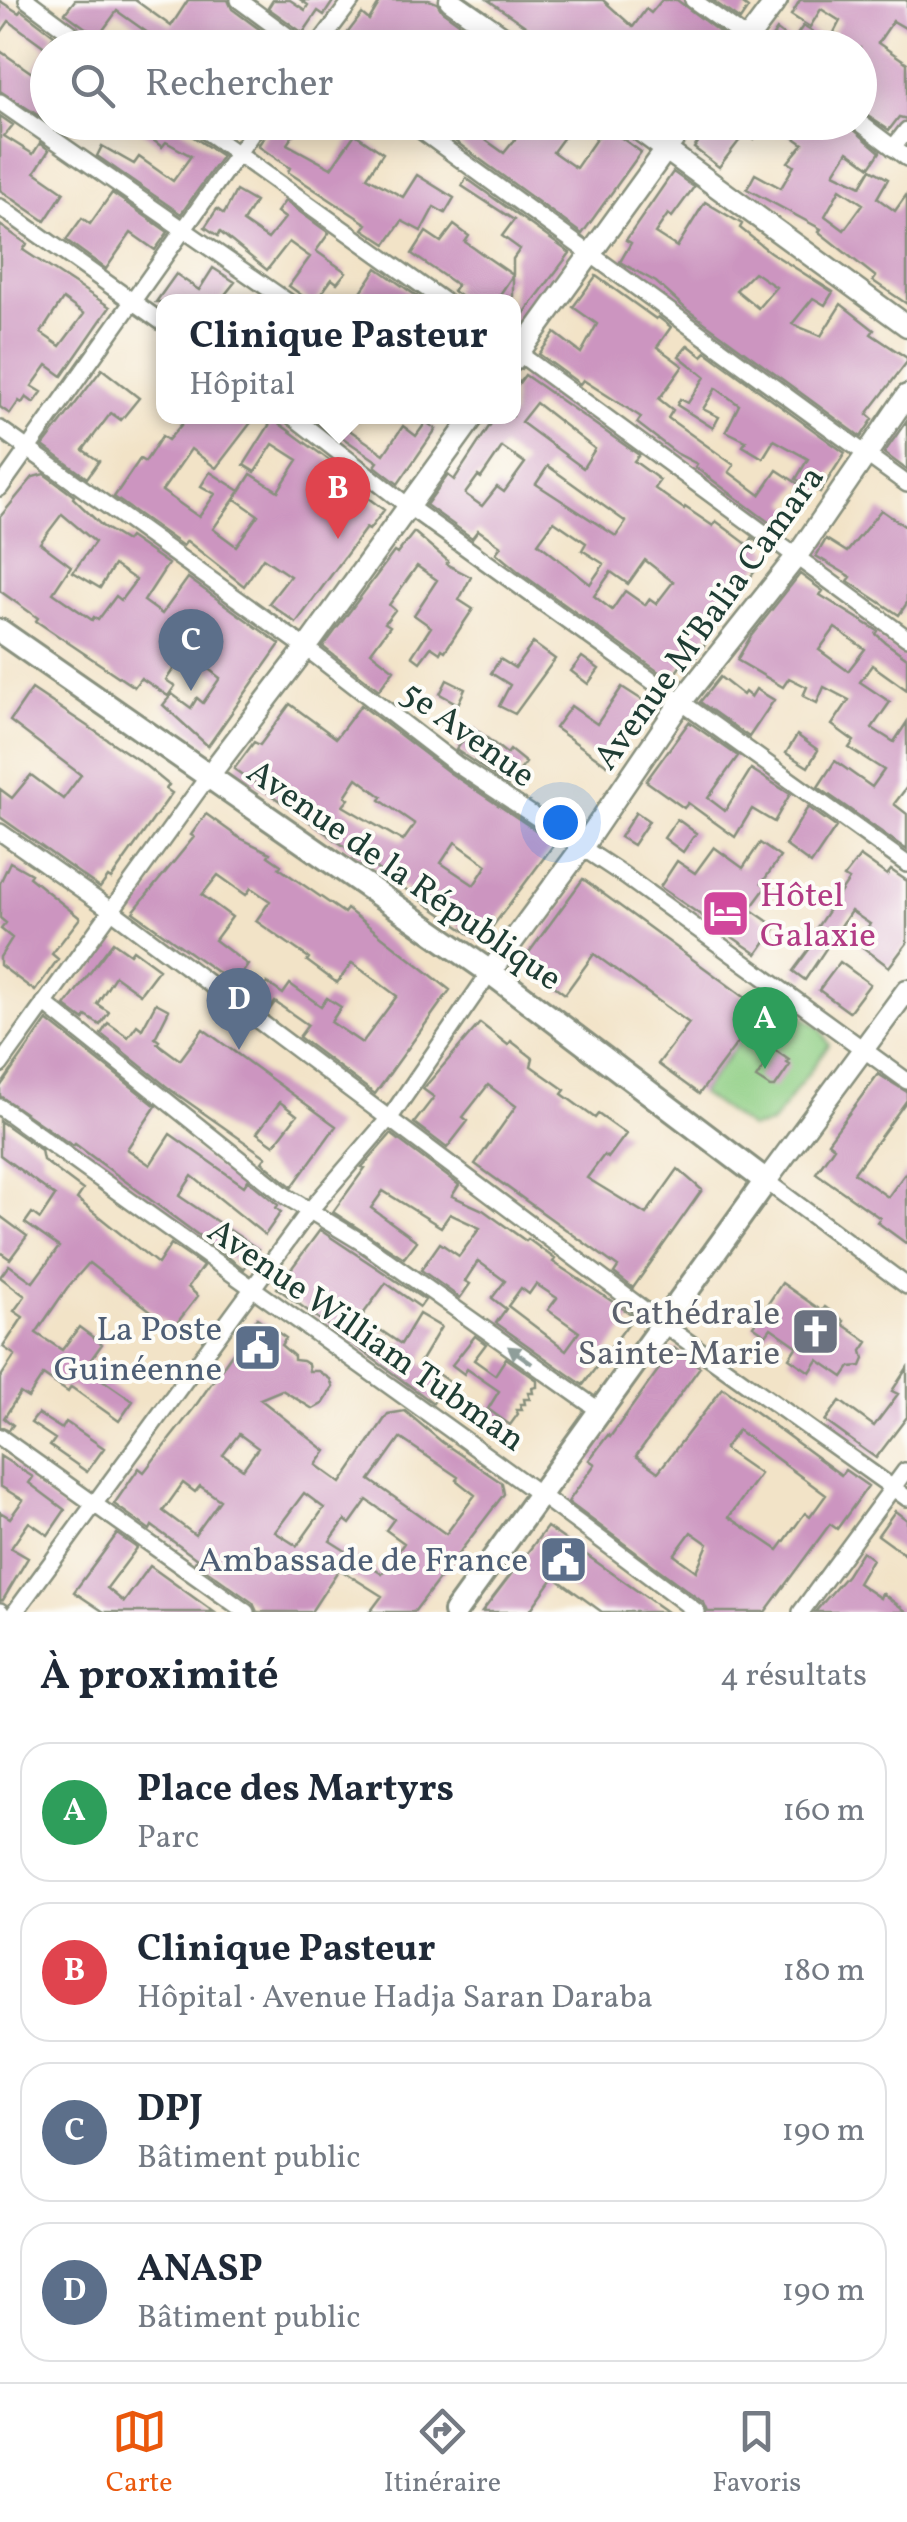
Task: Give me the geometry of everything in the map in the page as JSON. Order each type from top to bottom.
[{"type":"main road","name":"Avenue de la République","points":[[0,631],[490,972],[766,1181]]},
{"type":"main road","points":[[455,1612],[766,1181]]},
{"type":"street","points":[[27,0],[67,30]]},
{"type":"street","points":[[239,0],[280,30]]},
{"type":"street","points":[[330,30],[352,0]]},
{"type":"street","points":[[450,0],[493,30]]},
{"type":"street","points":[[692,0],[732,30]]},
{"type":"street","points":[[759,30],[777,0]]},
{"type":"street","points":[[0,102],[30,123]]},
{"type":"street","points":[[877,135],[900,153],[907,130]]},
{"type":"street","points":[[55,140],[277,294]]},
{"type":"street","points":[[217,140],[434,294]]},
{"type":"street","points":[[0,488],[246,140]]},
{"type":"street","points":[[435,140],[907,484]]},
{"type":"street","points":[[654,140],[907,326]]},
{"type":"street","points":[[521,347],[673,140]]},
{"type":"street","points":[[0,207],[156,318]]},
{"type":"street","points":[[521,359],[907,638]]},
{"type":"street","name":"Avenue M'Balia Camara","points":[[490,972],[583,846],[681,702],[796,557],[907,396]]},
{"type":"street","points":[[302,424],[408,506],[907,864]]},
{"type":"street","points":[[0,1064],[306,648],[461,424]]},
{"type":"street","name":"5e Avenue","points":[[0,429],[306,648],[456,764],[583,846],[907,1081]]},
{"type":"street","points":[[0,832],[111,910],[663,1324],[907,1498]]},
{"type":"street","points":[[15,1612],[310,1210],[389,1118],[490,972]]},
{"type":"street","points":[[907,990],[766,1181],[907,1286]]},
{"type":"street","points":[[44,1003],[287,1197],[363,1243],[600,1411]]},
{"type":"street","name":"Avenue William Tubman","points":[[0,1107],[250,1290],[541,1493],[698,1612]]},
{"type":"street","points":[[0,1437],[246,1612]]},
{"type":"street","points":[[801,1612],[905,1471]]},
{"type":"green space","points":[[775,997],[821,1029],[829,1045],[771,1124],[750,1128],[700,1093]]},
{"type":"building","points":[[75,0],[135,0],[171,26],[188,0],[228,0],[232,9],[260,30],[144,30],[117,11],[103,30],[88,30],[65,13]]},
{"type":"building","points":[[273,0],[290,0],[305,10],[308,5],[301,0],[334,0],[324,15],[318,11],[305,30],[299,30],[268,8]]},
{"type":"building","points":[[381,0],[429,0],[469,30],[350,30],[362,14],[369,20]]},
{"type":"building","points":[[488,0],[603,0],[633,27],[646,9],[651,13],[662,0],[677,0],[717,30],[531,30]]},
{"type":"building","points":[[712,0],[738,0],[748,8],[740,20]]},
{"type":"building","points":[[800,0],[907,0],[907,29],[893,21],[878,43],[907,63],[907,119],[899,117],[889,130],[877,122],[877,30],[835,30],[840,21],[821,9],[810,27],[791,15]]},
{"type":"building","points":[[0,1],[19,13],[21,10],[47,30],[30,30],[30,36],[9,21],[0,34]]},
{"type":"building","points":[[0,51],[30,72],[30,110],[0,91]]},
{"type":"building","points":[[0,116],[13,125],[4,136],[33,154],[40,143],[49,150],[35,172],[64,192],[45,221],[0,190]]},
{"type":"building","points":[[153,140],[198,140],[222,156],[181,214],[97,156],[102,146],[134,164],[139,157],[173,181],[191,156],[166,142],[162,147]]},
{"type":"building","points":[[262,140],[290,140],[287,144],[331,168],[351,140],[364,140],[383,153],[367,177],[403,197],[417,175],[454,198],[445,213],[434,207],[421,231],[402,221],[386,244],[363,229],[367,224],[288,172],[290,168],[258,146]]},
{"type":"building","points":[[454,140],[486,140],[504,153],[514,140],[562,140],[553,152],[576,168],[595,140],[624,140],[641,152],[582,234]]},
{"type":"building","points":[[700,140],[740,140],[719,167],[694,148]]},
{"type":"building","points":[[797,140],[866,140],[880,152],[870,167],[848,151],[834,173],[861,186],[871,169],[888,179],[877,198],[895,211],[907,194],[907,304],[873,281],[876,277],[819,232],[821,229],[747,189],[755,174],[781,188],[794,166],[788,162],[803,144]],"holes":[[[840,189],[863,204],[844,230],[825,216]]]},
{"type":"building","points":[[673,172],[694,187],[655,233],[677,247],[705,202],[742,224],[740,228],[770,252],[833,292],[825,305],[813,298],[792,324],[821,336],[841,304],[874,330],[871,334],[907,358],[867,414],[873,419],[861,437],[686,309],[656,282],[620,262],[631,243],[626,240]],"holes":[[[754,272],[776,287],[758,308],[736,290]]]},
{"type":"building","points":[[466,178],[570,253],[521,317],[521,294],[513,294],[513,259],[520,249],[502,236],[514,220],[462,186]]},
{"type":"building","points":[[236,191],[255,202],[243,222],[268,239],[285,218],[277,212],[285,201],[329,233],[316,251],[346,272],[337,283],[332,279],[321,294],[300,294],[289,286],[310,257],[289,242],[267,270],[220,232],[218,236],[205,227],[217,209],[224,214]]},
{"type":"building","points":[[112,193],[168,232],[155,250],[131,233],[106,269],[66,240],[82,218],[90,224]]},
{"type":"building","points":[[0,225],[27,244],[23,250],[110,307],[62,376],[47,365],[32,386],[42,392],[34,403],[26,397],[10,414],[0,407]],"holes":[[[63,299],[84,314],[60,346],[41,333]]]},
{"type":"building","points":[[454,225],[469,236],[465,242],[513,275],[500,294],[457,294],[453,291],[457,285],[412,254],[426,232],[441,242]]},
{"type":"building","points":[[213,268],[235,282],[225,294],[162,294],[176,274],[199,290]]},
{"type":"building","points":[[377,268],[414,294],[359,294]]},
{"type":"building","points":[[596,276],[671,327],[657,347],[683,366],[659,399],[673,410],[668,418],[734,465],[729,472],[760,495],[777,470],[800,485],[787,503],[797,511],[782,532],[695,467],[697,464],[637,423],[641,417],[583,380],[580,384],[539,354],[555,333],[581,353],[597,324],[573,307]]},
{"type":"building","points":[[688,345],[702,356],[706,352],[845,453],[820,492],[796,479],[808,459],[774,440],[763,458],[743,446],[746,441],[726,431],[739,405],[716,388],[703,409],[719,417],[713,428],[677,405],[680,399],[688,403],[705,377],[679,356]]},
{"type":"building","points":[[102,369],[139,398],[121,420],[111,413],[83,450],[99,461],[87,478],[43,446]]},
{"type":"building","points":[[525,375],[639,455],[634,461],[660,480],[654,488],[713,526],[716,521],[748,545],[752,538],[770,551],[704,639],[707,641],[694,660],[688,656],[670,680],[519,572],[496,553],[501,546],[478,530],[472,538],[426,505],[448,475],[454,480],[491,424],[521,424],[521,422],[521,380]],"holes":[[[536,403],[595,449],[583,468],[521,422]],[[502,447],[525,463],[504,492],[497,487],[482,506],[465,494]],[[548,466],[626,522],[616,536],[536,484]],[[554,521],[586,543],[582,550],[604,564],[590,584],[538,543]],[[645,560],[673,582],[656,604],[649,599],[645,605],[625,591],[612,610],[594,596],[611,572],[628,584]]]},
{"type":"building","points":[[907,420],[907,470],[884,453]]},
{"type":"building","points":[[182,424],[250,424],[216,468],[191,449],[162,491],[199,517],[215,494],[201,486],[210,472],[240,491],[213,529],[236,546],[258,515],[235,499],[251,474],[278,491],[298,460],[273,444],[255,472],[244,465],[270,424],[280,424],[359,482],[355,488],[384,510],[369,530],[366,528],[296,623],[269,603],[290,576],[263,558],[244,586],[187,541],[183,546],[114,497],[140,459],[145,462],[162,436],[168,440]]},
{"type":"building","points":[[323,424],[351,424],[348,429],[384,454],[403,426],[416,436],[425,424],[436,429],[398,484],[375,466],[378,462]]},
{"type":"building","points":[[44,474],[74,496],[102,526],[126,541],[129,537],[168,564],[144,601],[162,614],[188,578],[280,644],[208,746],[163,705],[172,694],[191,708],[197,698],[203,703],[220,678],[186,651],[166,680],[175,686],[168,696],[141,678],[134,687],[36,621],[38,618],[0,591],[0,517],[33,477]],"holes":[[[62,514],[95,542],[73,572],[100,588],[114,565],[136,580],[121,600],[116,596],[98,620],[92,620],[53,593],[71,566],[40,543]]]},
{"type":"building","points":[[881,510],[907,528],[907,603],[899,615],[848,581],[851,577],[816,556],[826,539],[847,552]]},
{"type":"building","points":[[414,532],[448,561],[446,564],[471,577],[459,600],[473,609],[445,651],[440,653],[431,647],[420,662],[412,656],[431,627],[414,615],[437,580],[417,566],[389,605],[395,610],[385,623],[390,626],[371,652],[394,670],[379,690],[323,647],[394,552],[397,554]]},
{"type":"building","points":[[800,574],[823,591],[820,595],[878,631],[876,634],[907,658],[907,690],[872,665],[860,682],[890,702],[872,728],[894,742],[907,722],[907,787],[894,804],[907,814],[907,850],[818,787],[835,761],[872,787],[884,770],[849,748],[854,741],[832,725],[849,700],[824,687],[817,703],[803,696],[807,687],[789,678],[783,687],[737,660]],"holes":[[[835,628],[865,649],[848,671],[819,650]]]},
{"type":"building","points":[[533,643],[555,659],[515,714],[499,706],[510,685],[491,673],[500,659],[515,668]]},
{"type":"building","points":[[582,657],[599,669],[588,684],[571,671]]},
{"type":"building","points":[[720,677],[743,695],[745,692],[751,697],[756,689],[774,700],[749,737],[700,702]]},
{"type":"building","points":[[447,680],[465,689],[458,704],[440,694]]},
{"type":"building","points":[[622,687],[650,705],[607,765],[555,728],[571,706],[597,724]]},
{"type":"building","points":[[32,689],[141,762],[169,785],[166,789],[172,793],[111,879],[108,877],[100,888],[0,817],[0,789],[12,798],[31,775],[63,799],[81,775],[10,721]]},
{"type":"building","points":[[290,704],[336,738],[361,705],[450,773],[555,843],[481,942],[234,769],[254,742],[260,745]],"holes":[[[357,778],[415,824],[403,841],[343,806]],[[455,842],[487,865],[474,885],[441,863]]]},
{"type":"building","points":[[689,722],[738,756],[708,798],[725,811],[751,769],[790,794],[774,822],[752,809],[735,837],[688,803],[684,808],[646,781]]},
{"type":"building","points":[[473,727],[507,754],[510,750],[526,763],[508,785],[456,750]]},
{"type":"building","points":[[797,735],[818,750],[808,767],[786,753]]},
{"type":"building","points":[[808,807],[836,827],[811,864],[785,845]]},
{"type":"building","points":[[636,812],[649,821],[633,845],[620,837]]},
{"type":"building","points":[[206,814],[270,853],[268,856],[281,865],[279,868],[344,913],[347,909],[450,990],[375,1094],[299,1037],[308,1025],[275,1002],[267,1013],[254,1003],[267,983],[283,994],[290,984],[321,1006],[327,998],[341,1007],[331,1022],[362,1043],[397,996],[352,963],[337,983],[256,921],[270,901],[251,888],[246,895],[218,875],[202,895],[232,917],[215,940],[248,965],[234,984],[133,912],[194,837],[191,835]]},
{"type":"building","points":[[677,819],[696,833],[683,852],[664,838]]},
{"type":"building","points":[[760,843],[780,857],[762,883],[767,886],[750,909],[776,927],[757,954],[660,887],[677,861],[695,873],[714,847],[743,868]]},
{"type":"building","points":[[860,856],[887,875],[891,870],[907,881],[907,943],[889,967],[856,942],[870,924],[851,911],[805,980],[793,971],[816,940],[811,936],[849,880],[844,877]]},
{"type":"building","points":[[10,862],[31,874],[29,877],[80,918],[52,954],[58,959],[35,991],[0,965],[0,957],[12,938],[1,929],[6,923],[0,918],[0,883]]},
{"type":"building","points":[[583,879],[762,1010],[699,1094],[658,1064],[689,1023],[594,954],[565,994],[522,962]]},
{"type":"building","points":[[113,942],[130,954],[133,950],[159,969],[140,994],[115,976],[97,1004],[109,1012],[100,1025],[86,1016],[84,1020],[65,1006]]},
{"type":"building","points":[[840,962],[870,984],[849,1012],[819,990]]},
{"type":"building","points":[[156,1003],[169,1010],[155,1038],[157,1043],[180,1060],[203,1029],[336,1126],[292,1187],[262,1162],[266,1157],[171,1090],[101,1034],[108,1023],[128,1037],[137,1025],[142,1029]],"holes":[[[280,1102],[297,1115],[274,1145],[257,1133]]]},
{"type":"building","points":[[47,1020],[156,1106],[127,1149],[150,1165],[170,1134],[244,1186],[248,1180],[278,1205],[276,1208],[281,1212],[265,1235],[192,1176],[179,1196],[258,1249],[244,1269],[75,1144],[0,1096],[0,1087]]},
{"type":"building","points":[[480,1023],[533,1058],[531,1066],[565,1090],[562,1094],[626,1134],[587,1178],[646,1214],[678,1169],[702,1190],[633,1288],[614,1273],[618,1267],[475,1164],[516,1106],[488,1085],[463,1117],[468,1121],[447,1148],[414,1123],[434,1097],[423,1089]]},
{"type":"building","points":[[775,1050],[790,1065],[775,1087],[770,1087],[756,1078]]},
{"type":"building","points":[[878,1074],[907,1092],[907,1100],[854,1173],[888,1197],[907,1171],[907,1244],[877,1222],[880,1218],[816,1173],[834,1147],[828,1142]]},
{"type":"building","points":[[0,1121],[41,1150],[43,1160],[83,1190],[77,1199],[158,1264],[171,1244],[203,1266],[188,1287],[198,1296],[173,1328],[89,1263],[36,1333],[62,1350],[79,1327],[102,1344],[85,1368],[133,1401],[119,1421],[71,1387],[68,1392],[43,1375],[28,1398],[20,1393],[4,1418],[13,1425],[9,1430],[0,1426],[0,1378],[15,1355],[3,1347],[23,1317],[14,1311],[25,1296],[0,1277],[9,1265],[33,1282],[59,1247],[25,1223],[32,1213],[40,1219],[55,1196],[0,1155]]},
{"type":"building","points":[[391,1134],[459,1185],[452,1196],[483,1210],[528,1239],[555,1259],[553,1262],[634,1316],[583,1385],[496,1323],[506,1309],[492,1298],[505,1281],[478,1261],[460,1298],[421,1270],[440,1243],[459,1256],[480,1228],[450,1214],[441,1227],[383,1191],[371,1208],[417,1241],[404,1258],[333,1212],[365,1168],[362,1167]],"holes":[[[536,1284],[557,1298],[548,1310],[579,1332],[566,1350],[508,1306],[521,1288],[529,1294]]]},
{"type":"building","points":[[0,1216],[27,1236],[10,1259],[0,1252]]},
{"type":"building","points":[[320,1230],[425,1300],[420,1307],[386,1283],[361,1317],[401,1344],[419,1314],[441,1327],[420,1362],[448,1381],[433,1403],[277,1288]]},
{"type":"building","name":"Cathédrale Sainte-Marie","points":[[782,1283],[822,1311],[825,1307],[868,1342],[862,1351],[861,1366],[850,1367],[843,1377],[818,1360],[810,1372],[789,1358],[797,1346],[771,1328],[766,1335],[753,1326]]},
{"type":"building","points":[[257,1318],[286,1338],[281,1345],[294,1360],[303,1361],[309,1371],[318,1371],[330,1379],[333,1387],[322,1404],[313,1409],[282,1390],[260,1399],[326,1451],[316,1465],[341,1483],[388,1414],[405,1411],[502,1483],[504,1494],[414,1612],[370,1612],[382,1596],[339,1569],[311,1612],[257,1612],[253,1603],[195,1562],[197,1559],[114,1504],[139,1468],[144,1472]],"holes":[[[239,1434],[258,1448],[243,1469],[223,1455]],[[400,1438],[458,1477],[456,1480],[475,1495],[446,1534],[370,1480]],[[183,1483],[195,1492],[200,1486],[220,1500],[195,1535],[163,1511]],[[304,1493],[324,1508],[297,1546],[275,1532]],[[367,1500],[394,1519],[386,1530],[404,1543],[382,1574],[330,1541],[345,1520],[350,1524]]]},
{"type":"building","points":[[475,1336],[486,1344],[474,1360],[495,1375],[506,1358],[537,1380],[533,1393],[528,1393],[530,1399],[520,1404],[522,1410],[516,1410],[518,1414],[510,1425],[488,1409],[499,1391],[467,1369],[464,1374],[452,1365]]},
{"type":"building","points":[[674,1348],[700,1367],[636,1456],[658,1472],[723,1388],[841,1475],[845,1470],[868,1486],[837,1529],[830,1524],[765,1612],[708,1612],[704,1603],[568,1502],[595,1464],[589,1460]],"holes":[[[738,1430],[826,1495],[810,1517],[805,1513],[778,1550],[729,1517],[760,1474],[724,1449]],[[691,1532],[708,1544],[696,1571],[674,1555]]]},
{"type":"building","points":[[907,1368],[907,1417],[876,1458],[825,1421],[840,1401],[874,1426],[898,1394],[892,1391]]},
{"type":"building","points":[[38,1414],[62,1429],[66,1422],[104,1448],[87,1472],[50,1446],[55,1439],[31,1423]]},
{"type":"building","points":[[0,1456],[33,1477],[29,1483],[65,1510],[48,1535],[29,1522],[11,1548],[28,1558],[3,1600],[0,1512],[10,1518],[23,1500],[0,1486]]},
{"type":"building","points":[[895,1511],[907,1520],[907,1556],[878,1535]]},
{"type":"building","name":"Ambassade de France","points":[[547,1527],[667,1612],[602,1612],[554,1577],[529,1612],[482,1612]]},
{"type":"building","points":[[117,1534],[137,1548],[107,1588],[124,1602],[150,1566],[214,1612],[104,1612],[74,1592]]},
{"type":"building","points":[[862,1551],[872,1559],[858,1583],[880,1598],[882,1593],[907,1612],[815,1612],[847,1575]]},
{"type":"place","name":"Clinique Pasteur","points":[[338,539]]},
{"type":"place","name":"DPJ","points":[[191,691]]},
{"type":"place","name":"Hôtel Galaxie","points":[[725,914]]},
{"type":"place","name":"ANASP","points":[[239,1050]]},
{"type":"place","name":"Place des Martyrs","points":[[765,1069]]},
{"type":"place","name":"Cathédrale Sainte-Marie","points":[[815,1332]]},
{"type":"place","name":"La Poste Guinéenne","points":[[257,1348]]},
{"type":"place","name":"Ambassade de France","points":[[563,1559]]}]
